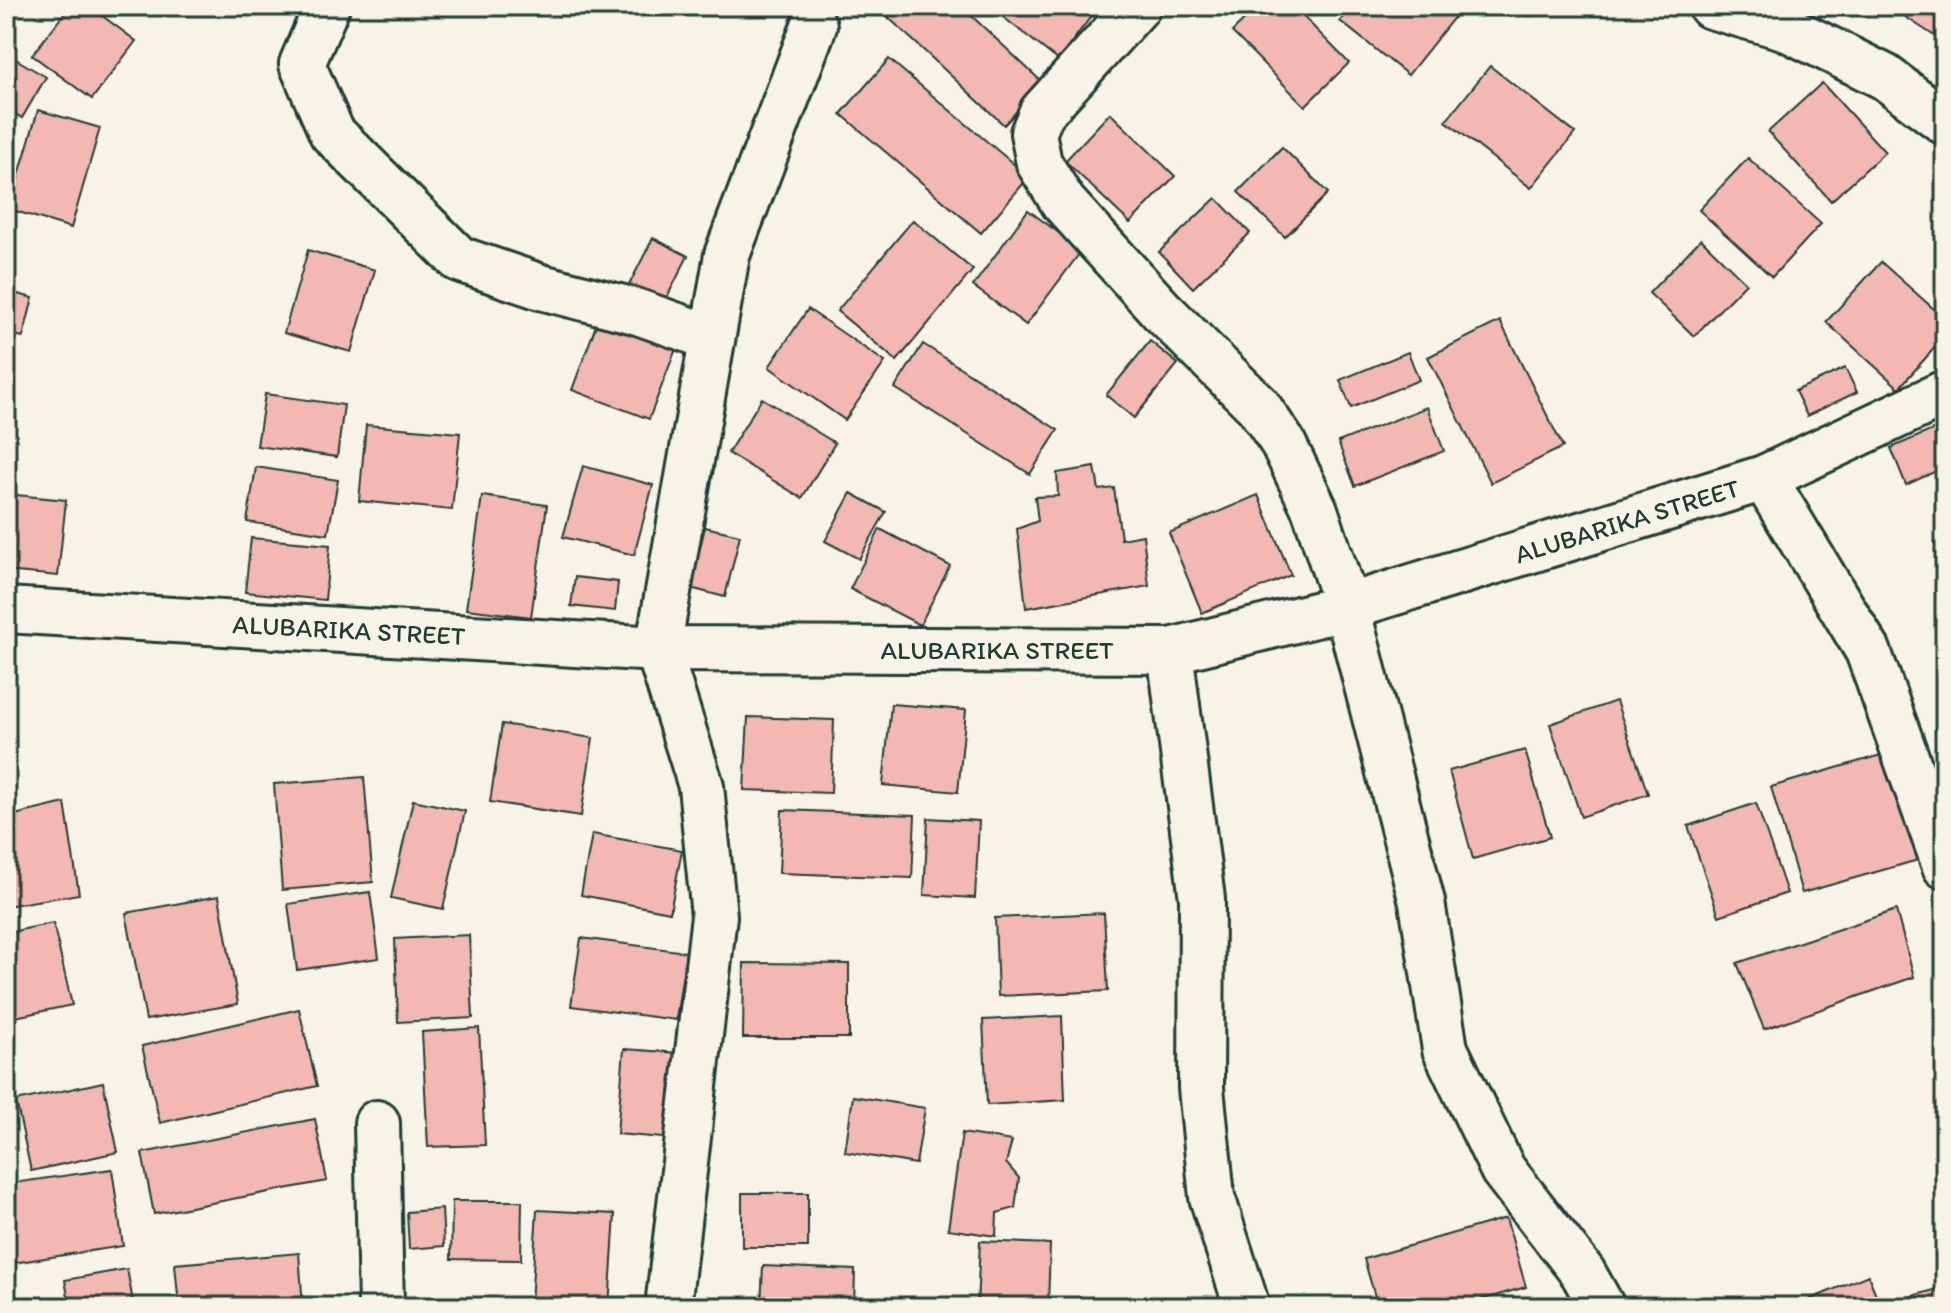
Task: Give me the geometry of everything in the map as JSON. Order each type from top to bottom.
[{"type":"street","points":[[327,6],[302,64],[332,133],[459,259],[541,287],[635,311],[712,338]]},
{"type":"street","points":[[1138,6],[1042,112],[1033,133],[1039,163],[1063,202],[1151,300],[1258,406],[1283,443],[1315,510],[1347,607],[1422,902],[1445,1049],[1503,1170],[1583,1273],[1602,1307]]},
{"type":"street","points":[[1711,6],[1784,27],[1848,58],[1885,77],[1945,122]]},
{"type":"street","points":[[668,1307],[714,916],[701,786],[658,649],[727,255],[814,26]]},
{"type":"street","name":"ALUBARIKA STREET","points":[[6,610],[658,649],[1170,651],[1347,607],[1764,478],[1945,393]]},
{"type":"street","points":[[1764,478],[1868,651],[1945,866]]},
{"type":"street","points":[[1170,651],[1202,899],[1201,1088],[1212,1197],[1247,1307]]},
{"type":"street","points":[[377,1123],[381,1307]]},
{"type":"building","points":[[70,6],[89,6],[136,41],[92,99],[32,55]]},
{"type":"building","points":[[876,6],[961,6],[1043,83],[1004,125]]},
{"type":"building","points":[[989,6],[1099,6],[1058,60]]},
{"type":"building","points":[[1259,6],[1293,6],[1349,63],[1305,106],[1232,32]]},
{"type":"building","points":[[1352,6],[1463,6],[1408,75],[1340,21]]},
{"type":"building","points":[[1512,6],[1536,6],[1530,16]]},
{"type":"building","points":[[1906,6],[1945,6],[1945,43],[1901,14]]},
{"type":"building","points":[[9,55],[46,77],[22,118],[6,108],[6,60]]},
{"type":"building","points":[[889,59],[1029,177],[981,233],[841,114]]},
{"type":"building","points":[[1490,66],[1575,133],[1531,188],[1446,121]]},
{"type":"building","points":[[1822,83],[1885,152],[1831,201],[1768,132]]},
{"type":"building","points":[[38,110],[100,128],[71,228],[9,209]]},
{"type":"building","points":[[1110,113],[1175,176],[1130,223],[1065,161]]},
{"type":"building","points":[[1282,147],[1328,193],[1285,237],[1238,192]]},
{"type":"building","points":[[1748,158],[1821,224],[1772,277],[1699,210]]},
{"type":"building","points":[[1216,198],[1250,233],[1193,288],[1159,252]]},
{"type":"building","points":[[1028,210],[1082,250],[1026,325],[973,286]]},
{"type":"building","points":[[913,220],[973,270],[897,361],[837,311]]},
{"type":"building","points":[[653,238],[688,256],[662,307],[627,289]]},
{"type":"building","points":[[1701,239],[1746,283],[1694,336],[1649,293]]},
{"type":"building","points":[[308,250],[375,270],[351,352],[284,333]]},
{"type":"building","points":[[1881,262],[1945,319],[1945,336],[1899,388],[1826,322]]},
{"type":"building","points":[[6,291],[33,298],[23,337],[6,333]]},
{"type":"building","points":[[808,309],[885,362],[845,420],[769,367]]},
{"type":"building","points":[[599,317],[677,346],[649,419],[572,390]]},
{"type":"building","points":[[1500,321],[1563,447],[1491,483],[1428,357]]},
{"type":"building","points":[[1150,341],[1178,364],[1134,418],[1106,395]]},
{"type":"building","points":[[923,344],[1058,430],[1030,474],[895,388]]},
{"type":"building","points":[[1408,352],[1419,380],[1351,408],[1340,380]]},
{"type":"building","points":[[1845,368],[1857,392],[1807,416],[1795,391]]},
{"type":"building","points":[[265,394],[344,405],[337,457],[257,446]]},
{"type":"building","points":[[762,398],[835,443],[802,498],[728,453]]},
{"type":"building","points":[[1427,407],[1444,451],[1355,486],[1338,442]]},
{"type":"building","points":[[366,425],[460,433],[452,510],[359,501]]},
{"type":"building","points":[[1944,425],[1945,467],[1906,485],[1891,448]]},
{"type":"building","points":[[583,466],[653,485],[634,555],[563,537]]},
{"type":"building","points":[[256,467],[338,480],[328,534],[247,522]]},
{"type":"building","points":[[1095,467],[1099,490],[1114,488],[1121,539],[1143,535],[1149,586],[1026,608],[1017,529],[1038,521],[1035,497],[1058,496],[1057,473]]},
{"type":"building","points":[[851,493],[886,512],[859,559],[825,541]]},
{"type":"building","points":[[6,494],[66,500],[58,576],[6,571]]},
{"type":"building","points":[[1258,495],[1291,575],[1202,613],[1169,533]]},
{"type":"building","points":[[482,496],[547,505],[531,617],[466,609]]},
{"type":"building","points":[[705,527],[740,535],[725,597],[690,588]]},
{"type":"building","points":[[880,529],[950,566],[920,625],[850,589]]},
{"type":"building","points":[[251,538],[330,545],[325,600],[245,592]]},
{"type":"building","points":[[575,577],[618,582],[615,611],[571,606]]},
{"type":"building","points":[[1616,701],[1648,794],[1581,817],[1550,724]]},
{"type":"building","points":[[891,704],[966,710],[958,792],[883,785]]},
{"type":"building","points":[[748,717],[834,720],[831,793],[744,790]]},
{"type":"building","points":[[502,724],[593,738],[581,816],[490,802]]},
{"type":"building","points":[[1525,750],[1550,837],[1473,859],[1449,771]]},
{"type":"building","points":[[1888,753],[1918,860],[1802,893],[1771,787]]},
{"type":"building","points":[[364,777],[373,882],[282,890],[274,784]]},
{"type":"building","points":[[413,800],[465,811],[443,909],[391,898]]},
{"type":"building","points":[[65,803],[79,894],[6,906],[6,817]]},
{"type":"building","points":[[1756,803],[1787,893],[1719,916],[1688,826]]},
{"type":"building","points":[[782,810],[915,815],[912,878],[779,873]]},
{"type":"building","points":[[928,818],[979,821],[975,898],[924,895]]},
{"type":"building","points":[[592,834],[682,850],[670,912],[581,895]]},
{"type":"building","points":[[370,892],[379,958],[297,970],[288,904]]},
{"type":"building","points":[[219,896],[238,1004],[146,1020],[126,913]]},
{"type":"building","points":[[1896,910],[1914,977],[1764,1029],[1737,963]]},
{"type":"building","points":[[1104,913],[1108,991],[998,996],[995,918]]},
{"type":"building","points":[[53,923],[72,1005],[6,1019],[6,933]]},
{"type":"building","points":[[469,935],[473,1018],[398,1022],[395,939]]},
{"type":"building","points":[[581,938],[686,952],[676,1020],[571,1006]]},
{"type":"building","points":[[744,963],[849,964],[849,1038],[743,1038]]},
{"type":"building","points":[[299,1009],[317,1086],[160,1123],[142,1046]]},
{"type":"building","points":[[1062,1016],[1065,1100],[987,1105],[983,1020]]},
{"type":"building","points":[[479,1028],[485,1145],[428,1147],[422,1032]]},
{"type":"building","points":[[624,1049],[680,1053],[674,1139],[617,1134]]},
{"type":"building","points":[[103,1082],[118,1152],[31,1171],[16,1101]]},
{"type":"building","points":[[853,1096],[925,1108],[916,1164],[845,1152]]},
{"type":"building","points":[[315,1119],[327,1181],[154,1214],[142,1153]]},
{"type":"building","points":[[962,1133],[1012,1141],[1006,1163],[1019,1178],[1015,1208],[997,1213],[996,1236],[948,1229]]},
{"type":"building","points":[[112,1169],[123,1246],[6,1264],[6,1184]]},
{"type":"building","points":[[742,1193],[808,1193],[808,1247],[742,1247]]},
{"type":"building","points":[[452,1201],[522,1201],[521,1260],[451,1259]]},
{"type":"building","points":[[442,1209],[444,1246],[409,1249],[407,1212]]},
{"type":"building","points":[[537,1210],[615,1214],[609,1307],[531,1303]]},
{"type":"building","points":[[1506,1218],[1526,1287],[1456,1307],[1378,1307],[1364,1259]]},
{"type":"building","points":[[980,1241],[1050,1244],[1048,1307],[977,1307]]},
{"type":"building","points":[[299,1253],[303,1307],[179,1307],[175,1264]]},
{"type":"building","points":[[763,1266],[855,1270],[854,1307],[761,1307]]},
{"type":"building","points":[[127,1269],[134,1307],[70,1307],[65,1280]]},
{"type":"building","points":[[1868,1275],[1881,1307],[1792,1307]]},
{"type":"building","points":[[1945,1287],[1945,1307],[1908,1307],[1905,1298]]}]
